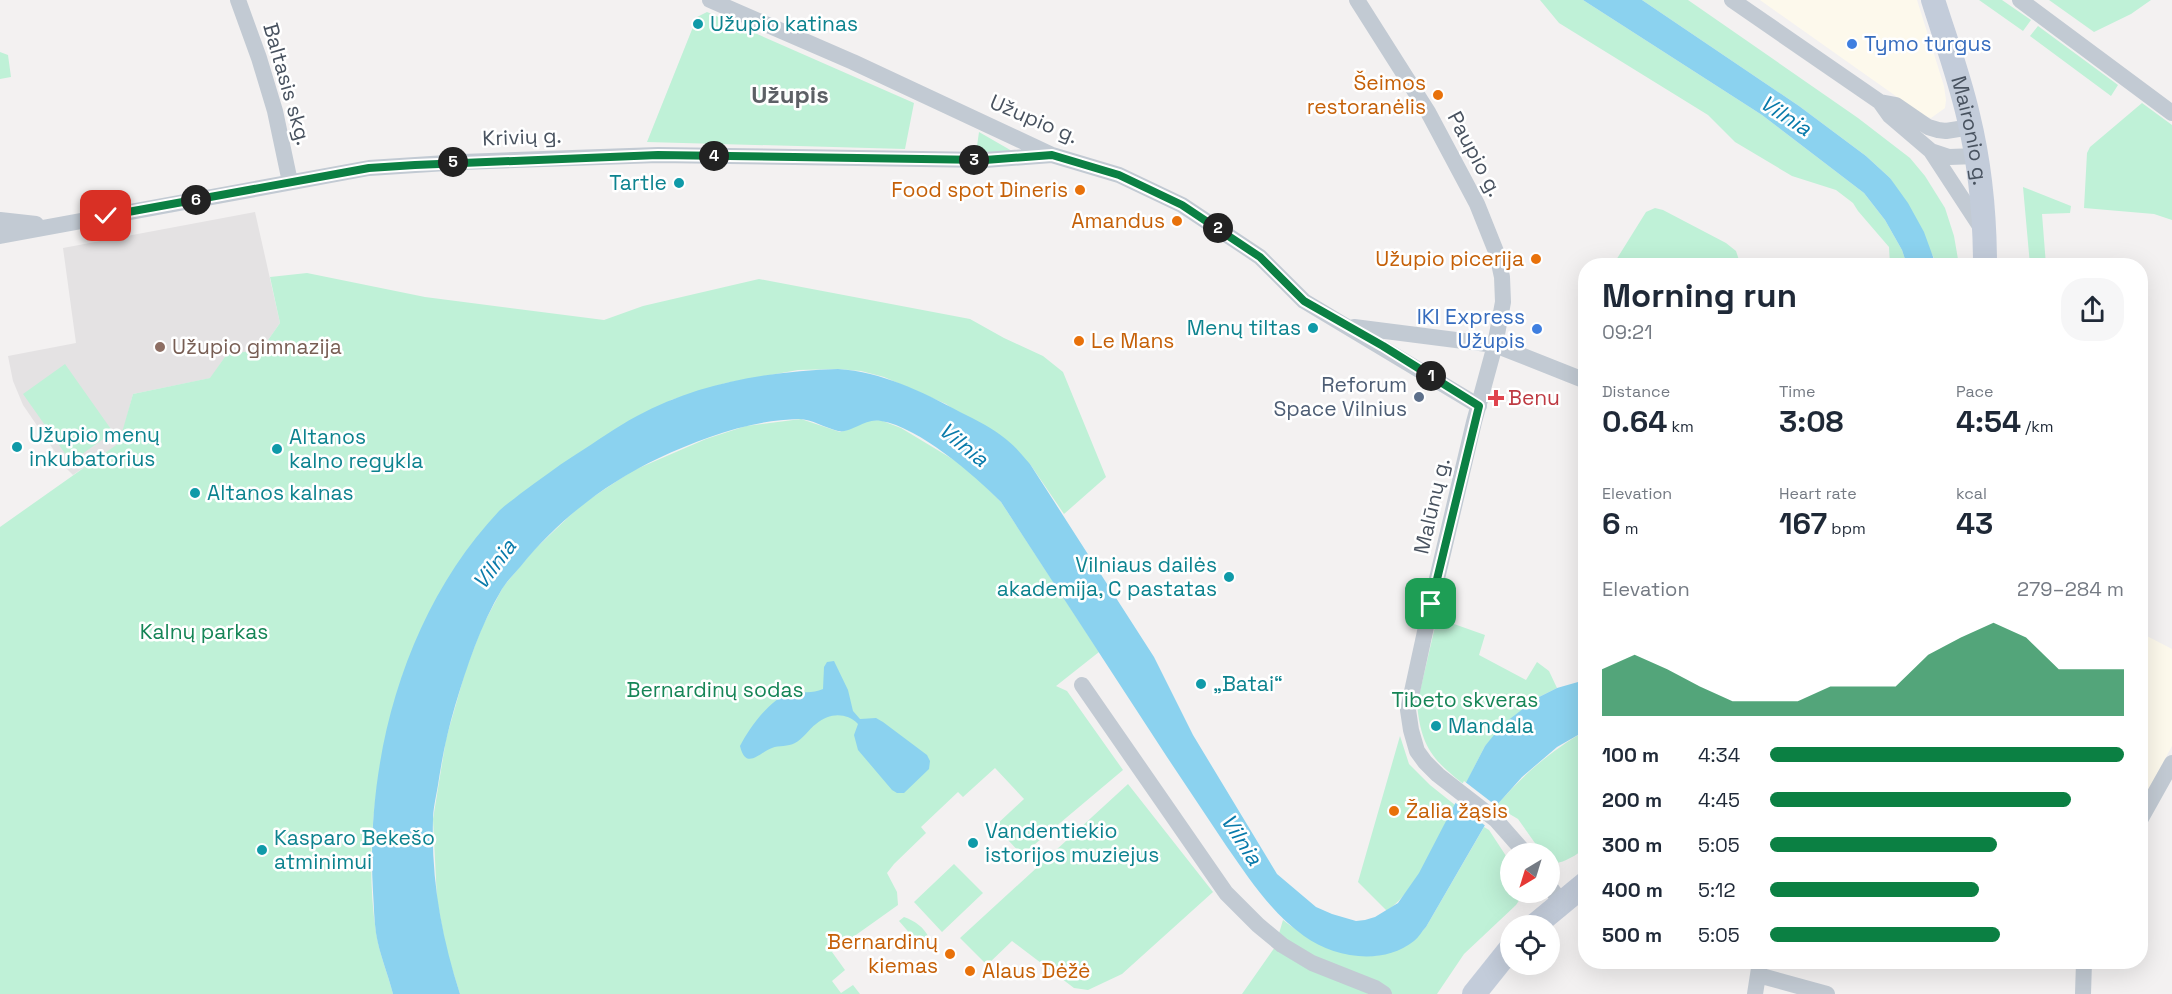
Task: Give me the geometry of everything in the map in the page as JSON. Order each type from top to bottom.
[{"type":"main road","name":"Maironio g.","points":[[1933,0],[1958,78],[1977,156],[1985,258]]},
{"type":"main road","points":[[1560,893],[1578,886]]},
{"type":"main road","points":[[1474,994],[1500,962]]},
{"type":"street","name":"Baltasis skg.","points":[[238,0],[272,101],[290,182]]},
{"type":"street","name":"Paupio g.","points":[[1357,0],[1428,112],[1477,204],[1488,230],[1502,277],[1503,302],[1495,345]]},
{"type":"street","points":[[1732,0],[1880,102],[1890,116],[1931,151],[1959,191],[1984,233]]},
{"type":"street","points":[[2020,0],[2172,113]]},
{"type":"street","name":"Užupio g.","points":[[712,1],[863,67],[1052,155],[1119,175],[1182,205],[1260,257],[1304,301],[1479,406]]},
{"type":"street","points":[[1880,102],[1896,105],[1928,127],[1938,130],[1971,127]]},
{"type":"street","points":[[1931,151],[1949,157],[1977,156]]},
{"type":"street","name":"Krivių g.","points":[[0,236],[369,168],[658,155],[985,160],[1052,155]]},
{"type":"street","points":[[0,220],[52,225]]},
{"type":"street","name":"Užupio g.","points":[[1347,326],[1495,345],[1578,378]]},
{"type":"street","points":[[1479,406],[1495,345]]},
{"type":"street","name":"Malūnų g.","points":[[1479,406],[1408,710],[1417,751],[1438,775],[1496,820],[1516,843]]},
{"type":"street","points":[[1082,685],[1226,893],[1282,945],[1312,963],[1375,988],[1384,994]]},
{"type":"street","points":[[2148,806],[2172,763]]},
{"type":"street","points":[[1755,994],[1759,969]]},
{"type":"street","points":[[1762,969],[1827,994]]},
{"type":"street","points":[[2083,994],[2084,969]]},
{"type":"shaded area","points":[[1760,0],[1917,0],[1944,86],[1945,108],[1931,118],[1924,116]]},
{"type":"shaded area","name":"Užupio gimnazija","points":[[255,212],[280,323],[261,350],[227,354],[211,378],[133,394],[120,443],[73,475],[23,405],[13,381],[8,356],[76,343],[63,248]]},
{"type":"shaded area","points":[[2148,637],[2172,649],[2172,746],[2148,790]]},
{"type":"green space","points":[[1540,0],[1583,0],[1762,115],[1864,193],[1885,220],[1905,258],[1890,258],[1889,247],[1853,203],[1836,190],[1792,176],[1735,142],[1708,115],[1559,23]]},
{"type":"green space","points":[[1642,0],[1688,0],[1858,118],[1910,158],[1925,176],[1945,208],[1958,258],[1934,258],[1890,178],[1866,156],[1799,106]]},
{"type":"green space","points":[[1979,0],[2002,0],[2031,20],[2023,31]]},
{"type":"green space","points":[[2049,0],[2151,0],[2131,14],[2094,32]]},
{"type":"green space","points":[[707,12],[914,103],[905,149],[647,142],[697,17]]},
{"type":"green space","points":[[2038,26],[2118,85],[2111,96],[2030,36]]},
{"type":"green space","points":[[0,52],[8,55],[11,77],[0,79]]},
{"type":"green space","points":[[2142,103],[2172,125],[2172,220],[2154,214],[2084,208],[2087,153],[2090,147]]},
{"type":"green space","points":[[979,132],[1012,151],[976,153]]},
{"type":"green space","points":[[2023,187],[2071,206],[2070,213],[2042,214],[2045,258],[2029,258]]},
{"type":"green space","points":[[1655,208],[1663,210],[1726,243],[1736,251],[1738,258],[1617,258],[1646,212]]},
{"type":"green space","name":"Kalnų parkas","points":[[307,273],[425,297],[604,320],[643,306],[759,279],[970,319],[1043,356],[1063,372],[1106,477],[1064,514],[1030,464],[946,404],[884,377],[861,371],[798,370],[726,383],[671,400],[403,674],[386,737],[372,834],[372,899],[376,932],[393,994],[0,994],[0,527],[119,443],[133,394],[210,378],[227,354],[261,350],[280,323],[270,277]]},
{"type":"green space","points":[[65,364],[113,432],[71,462],[23,394]]},
{"type":"green space","name":"Bernardinų sodas","points":[[801,419],[840,432],[864,421],[880,420],[901,428],[959,463],[1001,502],[1099,652],[1056,686],[1067,691],[1123,770],[1022,855],[995,826],[1024,799],[995,768],[963,797],[958,792],[921,827],[926,833],[887,873],[897,892],[898,905],[832,952],[845,970],[832,981],[841,993],[853,985],[860,994],[460,994],[447,953],[437,900],[433,819],[446,739],[466,669],[482,627],[503,587],[533,551],[581,505],[632,471],[706,439],[746,426]]},
{"type":"green space","name":"Tibeto skveras","points":[[1437,618],[1485,635],[1479,655],[1526,680],[1537,662],[1549,671],[1557,688],[1537,698],[1485,746],[1465,785],[1444,768],[1430,751],[1419,719],[1417,704]]},
{"type":"green space","points":[[1400,736],[1409,764],[1455,805],[1418,876],[1399,901],[1387,911],[1358,882]]},
{"type":"green space","points":[[1578,736],[1578,853],[1563,861],[1560,862],[1560,843],[1535,843],[1518,819],[1496,806],[1537,765]]},
{"type":"green space","points":[[1128,784],[1213,892],[1122,974],[1088,990],[1074,988],[1012,941],[987,965],[960,938]]},
{"type":"green space","points":[[1484,827],[1489,830],[1500,847],[1500,903],[1517,903],[1505,915],[1500,915],[1500,920],[1464,954],[1437,994],[1242,994],[1275,947],[1283,920],[1300,932],[1336,950],[1355,955],[1373,956],[1392,952],[1409,942],[1426,927]]},
{"type":"green space","points":[[954,864],[983,893],[942,932],[914,902]]},
{"type":"green space","points":[[904,917],[919,925],[929,938],[920,945],[899,921]]},
{"type":"water","name":"Vilnia","points":[[1583,0],[1642,0],[1799,106],[1866,156],[1890,178],[1908,203],[1924,232],[1933,258],[1905,258],[1885,220],[1864,193],[1762,115]]},
{"type":"water","name":"Vilnia","points":[[812,370],[854,371],[901,384],[990,428],[1022,455],[1154,657],[1193,735],[1277,874],[1316,907],[1356,921],[1375,917],[1398,903],[1419,873],[1485,746],[1502,725],[1537,698],[1557,688],[1578,682],[1578,735],[1557,747],[1522,777],[1496,806],[1426,927],[1414,941],[1388,954],[1373,956],[1344,954],[1330,950],[1316,944],[1292,927],[1253,883],[1167,757],[1001,502],[929,442],[896,425],[875,421],[838,431],[809,420],[781,420],[763,423],[727,431],[692,444],[659,458],[620,479],[567,518],[535,549],[502,589],[469,661],[452,716],[434,812],[434,865],[439,908],[460,994],[393,994],[379,948],[375,923],[372,841],[376,790],[385,739],[398,689],[416,640],[439,594],[466,551],[499,511],[520,494],[561,464],[637,416],[684,395],[709,387],[760,376]]},
{"type":"water","points":[[834,661],[848,690],[853,711],[860,719],[876,718],[927,755],[930,761],[929,769],[904,793],[892,790],[858,750],[854,735],[858,724],[848,717],[837,715],[821,720],[801,739],[792,744],[772,748],[754,758],[746,758],[743,754],[740,746],[768,707],[791,693],[823,689],[824,667],[827,662]]},
{"type":"pier","points":[[1464,781],[1499,808],[1487,827],[1453,801]]},
{"type":"place","name":"Užupio katinas","points":[[698,24]]},
{"type":"place","name":"Tymo turgus","points":[[1852,44]]},
{"type":"place","name":"Šeimos restoranėlis","points":[[1438,95]]},
{"type":"place","name":"Tartle","points":[[679,183]]},
{"type":"place","name":"Food spot Dineris","points":[[1080,190]]},
{"type":"place","name":"Amandus","points":[[1177,221]]},
{"type":"place","name":"Užupio picerija","points":[[1536,259]]},
{"type":"place","name":"Menų tiltas","points":[[1313,328]]},
{"type":"place","name":"IKI Express Užupis","points":[[1537,329]]},
{"type":"place","name":"Le Mans","points":[[1079,341]]},
{"type":"place","name":"Užupio gimnazija","points":[[160,347]]},
{"type":"place","name":"Reforum Space Vilnius","points":[[1419,397]]},
{"type":"place","name":"Benu","points":[[1496,398]]},
{"type":"place","name":"Užupio menų inkubatorius","points":[[17,447]]},
{"type":"place","name":"Altanos kalno regykla","points":[[277,449]]},
{"type":"place","name":"Altanos kalnas","points":[[195,493]]},
{"type":"place","name":"Vilniaus dailės akademija, C pastatas","points":[[1229,577]]},
{"type":"place","name":"„Batai“","points":[[1201,684]]},
{"type":"place","name":"Mandala","points":[[1436,726]]},
{"type":"place","name":"Žalia žąsis","points":[[1394,811]]},
{"type":"place","name":"Vandentiekio istorijos muziejus","points":[[973,843]]},
{"type":"place","name":"Kasparo Bekešo atminimui","points":[[262,850]]},
{"type":"place","name":"Bernardinų kiemas","points":[[950,954]]},
{"type":"place","name":"Alaus Dėžė","points":[[970,971]]},
{"type":"district","name":"Užupis","points":[[790,95]]},
{"type":"route","points":[[106,216],[369,168],[462,162],[658,155],[985,160],[1052,155],[1064,157],[1119,175],[1182,205],[1260,257],[1304,301],[1383,346],[1479,406],[1431,604]]}]
